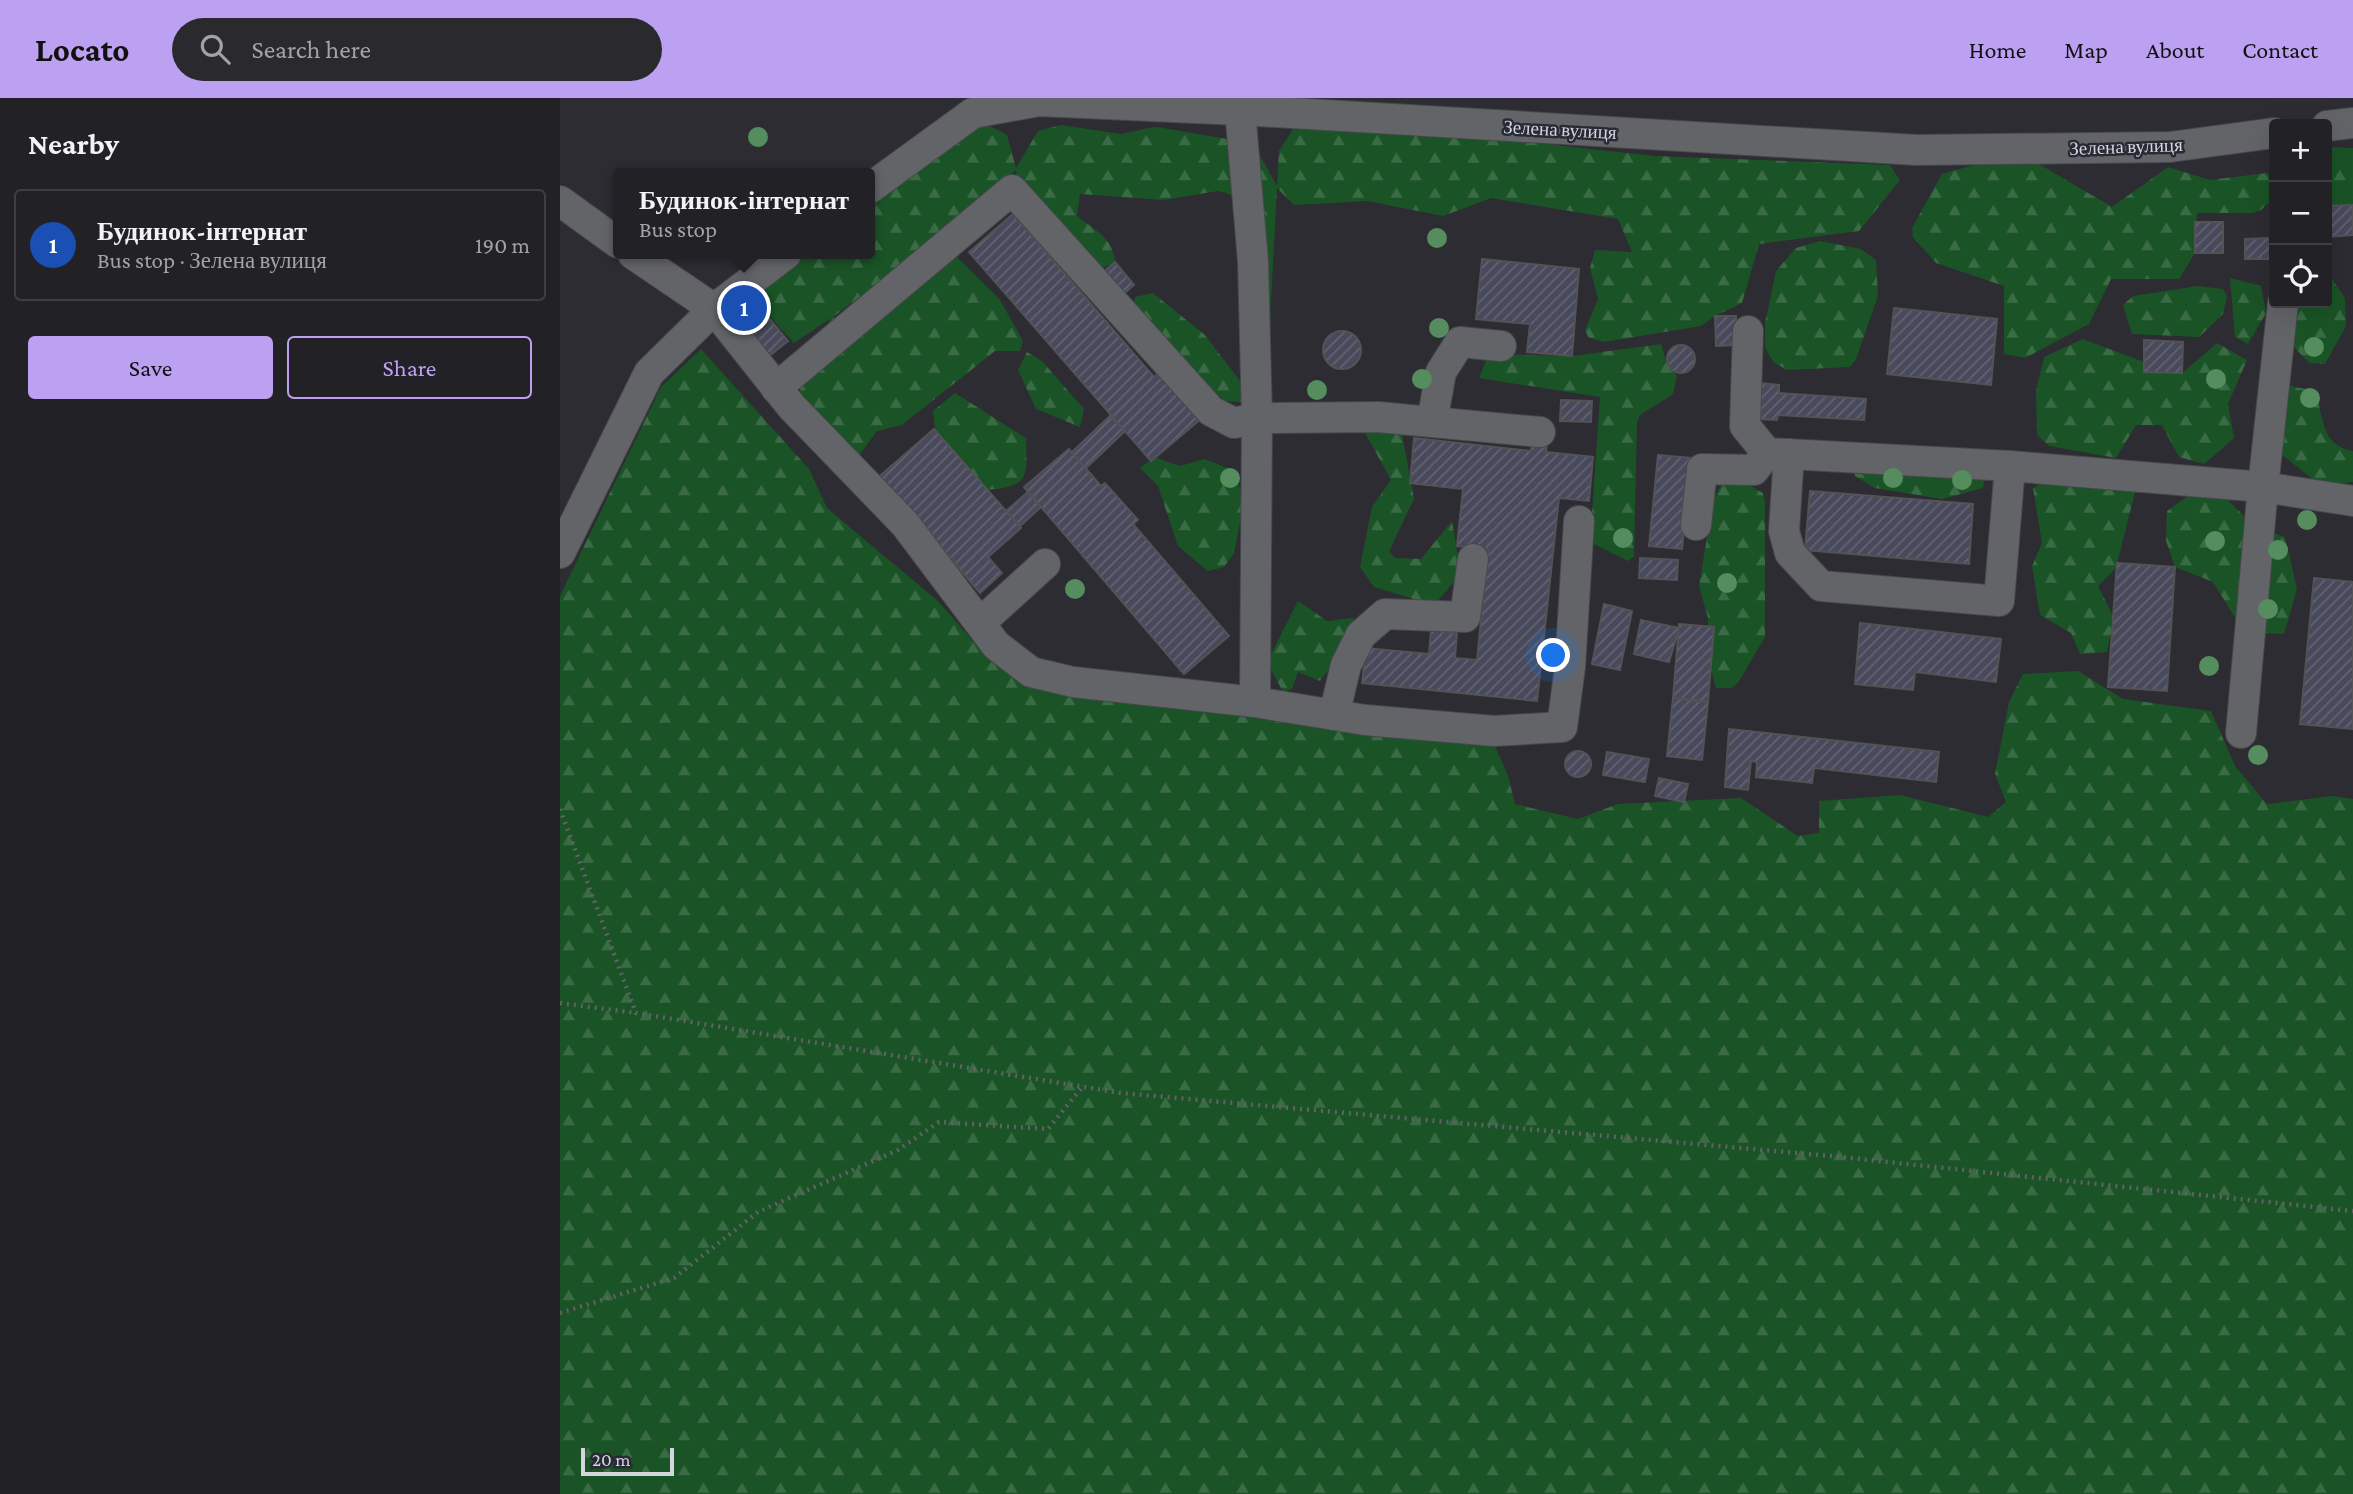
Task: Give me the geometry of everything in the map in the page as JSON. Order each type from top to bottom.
[{"type":"street","name":"Зелена вулиця","points":[[875,184],[972,113],[1039,101],[1244,104],[1917,150],[2170,147],[2269,134]]},
{"type":"street","points":[[1244,104],[1253,261],[1257,418],[1255,702]]},
{"type":"street","points":[[2332,125],[2353,123]]},
{"type":"street","points":[[776,388],[1012,190],[1211,411],[1234,423],[1257,418],[1378,417],[1540,432]]},
{"type":"street","points":[[560,201],[613,239]]},
{"type":"street","points":[[641,259],[714,309],[791,406],[905,524],[996,645],[1031,672],[1073,682],[1255,702],[1365,720],[1494,731],[1562,727],[1570,667],[1579,521]]},
{"type":"street","points":[[560,553],[649,373],[714,309],[779,259]]},
{"type":"street","points":[[2241,733],[2282,308]]},
{"type":"street","points":[[1748,331],[1745,426],[1778,454],[1784,531],[1790,553],[1821,586],[1999,601],[2010,466]]},
{"type":"street","points":[[1432,422],[1441,372],[1460,342],[1501,346]]},
{"type":"street","points":[[1696,525],[1702,469],[1754,470],[1778,454],[2010,466],[2263,487],[2353,501]]},
{"type":"street","points":[[1334,715],[1346,665],[1361,635],[1385,614],[1465,617],[1473,559]]},
{"type":"street","points":[[980,623],[1045,564]]},
{"type":"path","points":[[560,809],[636,1013]]},
{"type":"path","points":[[560,1003],[1135,1094],[1831,1156],[2353,1211]]},
{"type":"path","points":[[560,1313],[674,1278],[758,1212],[898,1150],[939,1122],[1048,1129],[1083,1086]]},
{"type":"green space","points":[[982,122],[1007,135],[1016,168],[1038,131],[1061,125],[1121,134],[1154,127],[1251,143],[1277,186],[1279,151],[1295,126],[1360,124],[1655,156],[1890,165],[1900,180],[1859,231],[1759,244],[1742,303],[1701,326],[1604,342],[1588,337],[1585,330],[1598,299],[1590,268],[1595,250],[1632,252],[1618,219],[1491,198],[1443,216],[1367,201],[1294,205],[1277,188],[1268,358],[1236,198],[1218,191],[1163,200],[1080,194],[1077,216],[1107,241],[1114,254],[1115,262],[1091,274],[1019,194],[1016,170],[906,262],[833,317],[845,323],[955,255],[1000,300],[1023,341],[1020,351],[995,351],[902,425],[877,431],[857,458],[798,411],[802,368],[831,318],[794,343],[767,313],[762,291],[787,259],[875,259],[875,197]]},
{"type":"green space","points":[[2332,147],[2353,148],[2353,206],[2332,208]]},
{"type":"green space","points":[[1999,158],[2034,161],[2112,207],[2168,167],[2210,180],[2267,173],[2269,203],[2253,213],[2197,213],[2195,253],[2179,279],[2111,279],[2089,324],[2025,358],[2004,354],[2004,286],[1936,263],[1913,237],[1912,228],[1942,174]]},
{"type":"green space","points":[[1820,241],[1861,249],[1876,260],[1878,296],[1856,359],[1850,367],[1787,370],[1773,362],[1765,347],[1765,323],[1776,271],[1796,248]]},
{"type":"green space","points":[[2230,278],[2261,286],[2266,313],[2248,344],[2235,337]]},
{"type":"green space","points":[[2332,279],[2345,298],[2346,326],[2325,364],[2309,363],[2293,346],[2294,308],[2332,308]]},
{"type":"green space","points":[[2197,286],[2223,289],[2227,296],[2223,314],[2199,337],[2132,334],[2123,305],[2133,296]]},
{"type":"green space","points":[[1153,293],[1205,335],[1243,385],[1242,402],[1225,401],[1164,349],[1132,311],[1135,297]]},
{"type":"green space","points":[[2083,339],[2173,373],[2182,373],[2217,343],[2247,360],[2228,404],[2234,438],[2204,464],[2179,457],[2162,425],[2136,425],[2116,458],[2049,446],[2037,435],[2036,391],[2044,357]]},
{"type":"green space","points":[[1661,344],[1666,361],[1677,376],[1673,394],[1640,415],[1637,423],[1634,556],[1628,561],[1590,542],[1600,397],[1479,378],[1489,354],[1572,356]]},
{"type":"green space","points":[[701,349],[809,469],[827,508],[939,602],[991,662],[1065,686],[1234,702],[1347,732],[1413,733],[1495,746],[1508,776],[1515,804],[1578,819],[1618,804],[1741,798],[1798,836],[1819,833],[1819,801],[1900,795],[1988,817],[2006,802],[1995,774],[2009,702],[2023,674],[2078,671],[2123,699],[2211,711],[2235,766],[2267,804],[2332,796],[2353,799],[2353,1494],[560,1494],[560,596],[661,387]]},
{"type":"green space","points":[[1027,352],[1042,361],[1084,409],[1080,427],[1036,409],[1018,370]]},
{"type":"green space","points":[[2290,386],[2316,391],[2322,420],[2329,437],[2343,448],[2353,451],[2353,482],[2320,485],[2280,453]]},
{"type":"green space","points":[[955,393],[1026,438],[1025,471],[1018,483],[986,490],[936,436],[933,411]]},
{"type":"green space","points":[[1376,411],[1402,434],[1414,499],[1389,551],[1395,558],[1421,559],[1452,521],[1461,574],[1434,605],[1374,587],[1360,567],[1372,507],[1391,480],[1364,431]]},
{"type":"green space","points":[[1154,457],[1180,466],[1205,459],[1237,472],[1243,508],[1234,553],[1224,567],[1208,571],[1178,546],[1158,486],[1140,468]]},
{"type":"green space","points":[[1852,460],[1987,461],[1983,488],[1942,499],[1875,488],[1855,476]]},
{"type":"green space","points":[[2072,465],[2140,472],[2116,568],[2098,586],[2114,618],[2107,652],[2080,654],[2071,633],[2040,615],[2032,566],[2042,543],[2033,488]]},
{"type":"green space","points":[[1721,485],[1749,485],[1763,493],[1765,503],[1765,637],[1738,683],[1731,688],[1716,688],[1707,655],[1708,618],[1699,586],[1713,501]]},
{"type":"green space","points":[[2188,496],[2228,500],[2255,527],[2285,537],[2297,589],[2284,634],[2244,632],[2213,582],[2175,567],[2166,541],[2167,511]]},
{"type":"green space","points":[[1298,601],[1327,621],[1353,618],[1355,634],[1320,681],[1298,672],[1292,689],[1283,692],[1267,662]]},
{"type":"building","points":[[2353,205],[2353,235],[2332,237],[2332,206]]},
{"type":"building","points":[[1013,214],[1154,377],[1162,371],[1202,418],[1151,461],[969,252]]},
{"type":"building","points":[[2195,222],[2223,222],[2223,253],[2195,253]]},
{"type":"building","points":[[2269,238],[2269,259],[2245,259],[2245,239]]},
{"type":"building","points":[[1482,259],[1579,269],[1572,356],[1527,352],[1530,324],[1476,319]]},
{"type":"building","points":[[1115,262],[1134,285],[1120,297],[1101,274]]},
{"type":"building","points":[[1894,308],[1997,319],[1991,385],[1887,374]]},
{"type":"building","points":[[1715,316],[1736,316],[1738,345],[1716,346]]},
{"type":"building","points":[[768,317],[788,341],[764,360],[744,336]]},
{"type":"building","points":[[1342,331],[1356,336],[1361,350],[1356,364],[1342,369],[1328,364],[1323,350],[1328,336]]},
{"type":"building","points":[[2144,340],[2183,342],[2182,373],[2144,372]]},
{"type":"building","points":[[1681,345],[1691,349],[1695,359],[1691,369],[1681,373],[1671,369],[1667,359],[1671,349]]},
{"type":"building","points":[[1759,383],[1779,385],[1779,393],[1866,399],[1864,420],[1778,415],[1777,420],[1757,419]]},
{"type":"building","points":[[1561,400],[1592,401],[1591,422],[1560,421]]},
{"type":"building","points":[[1110,416],[1125,431],[1086,468],[1071,453]]},
{"type":"building","points":[[934,429],[1021,528],[988,557],[1002,573],[980,593],[943,549],[939,552],[880,476]]},
{"type":"building","points":[[1414,438],[1531,451],[1532,441],[1547,442],[1546,452],[1593,457],[1589,501],[1559,498],[1537,701],[1362,683],[1366,648],[1429,654],[1431,630],[1457,633],[1455,658],[1477,660],[1488,549],[1457,546],[1463,489],[1410,483]]},
{"type":"building","points":[[1069,449],[1101,486],[1105,483],[1138,520],[1133,524],[1229,636],[1184,674],[1024,487]]},
{"type":"building","points":[[1658,455],[1691,458],[1682,549],[1649,546]]},
{"type":"building","points":[[1810,491],[1973,504],[1969,564],[1805,550]]},
{"type":"building","points":[[1028,492],[1041,507],[1020,526],[1006,511]]},
{"type":"building","points":[[1640,558],[1678,560],[1677,580],[1639,578]]},
{"type":"building","points":[[2117,563],[2175,567],[2167,691],[2108,687]]},
{"type":"building","points":[[2314,578],[2353,582],[2353,729],[2300,724]]},
{"type":"building","points":[[1604,604],[1632,611],[1620,670],[1592,664]]},
{"type":"building","points":[[1641,620],[1679,628],[1669,662],[1634,654]]},
{"type":"building","points":[[1860,623],[2001,639],[1996,682],[1915,672],[1913,690],[1855,684]]},
{"type":"building","points":[[1679,624],[1714,627],[1708,702],[1673,698]]},
{"type":"building","points":[[1673,698],[1708,702],[1702,760],[1667,756]]},
{"type":"building","points":[[1729,729],[1939,752],[1936,782],[1814,768],[1812,783],[1756,777],[1757,762],[1751,761],[1748,790],[1725,787]]},
{"type":"building","points":[[1578,751],[1587,755],[1591,764],[1587,773],[1578,777],[1569,773],[1565,764],[1569,755]]},
{"type":"building","points":[[1607,752],[1649,759],[1645,782],[1603,775]]},
{"type":"building","points":[[1659,778],[1688,784],[1684,802],[1655,796]]},
{"type":"place","name":"Будинок-інтернат","points":[[744,308]]}]
